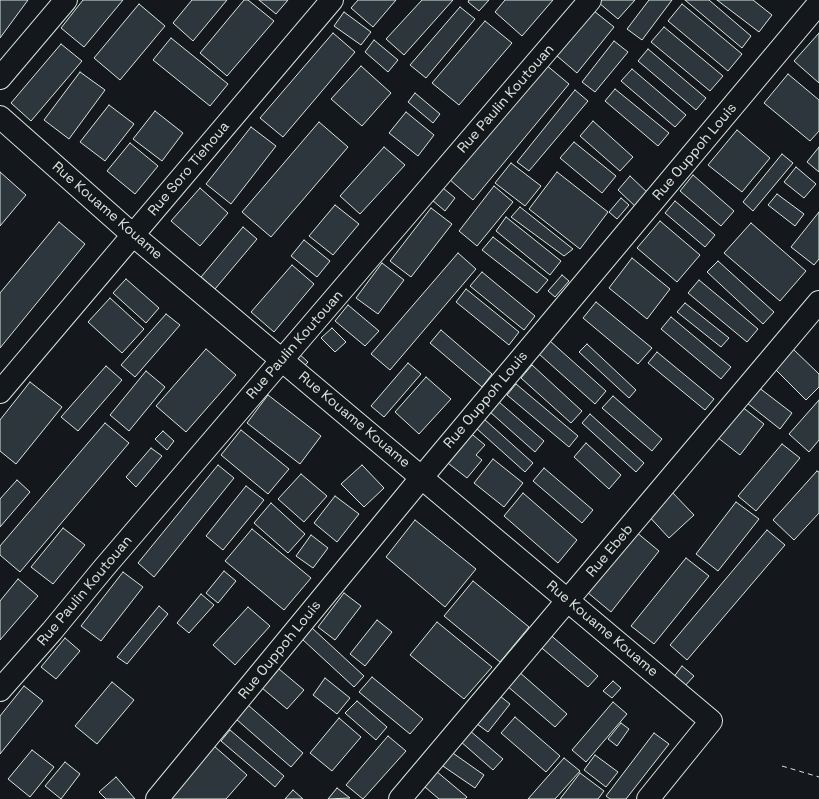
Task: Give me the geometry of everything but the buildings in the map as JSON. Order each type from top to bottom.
[{"type":"street","points":[[0,78],[66,0]]},
{"type":"street","name":"Rue Soro Tiehoua","points":[[0,392],[332,0]]},
{"type":"street","name":"Rue Paulin Koutouan","points":[[0,690],[590,0]]},
{"type":"street","name":"Rue Ouppoh Louis","points":[[157,799],[422,477],[819,3]]},
{"type":"street","name":"Rue Kouame Kouame","points":[[0,117],[133,235],[711,721],[648,799]]},
{"type":"street","name":"Rue Ebeb","points":[[400,799],[819,302]]},
{"type":"ferry route","points":[[782,766],[819,777]]}]
